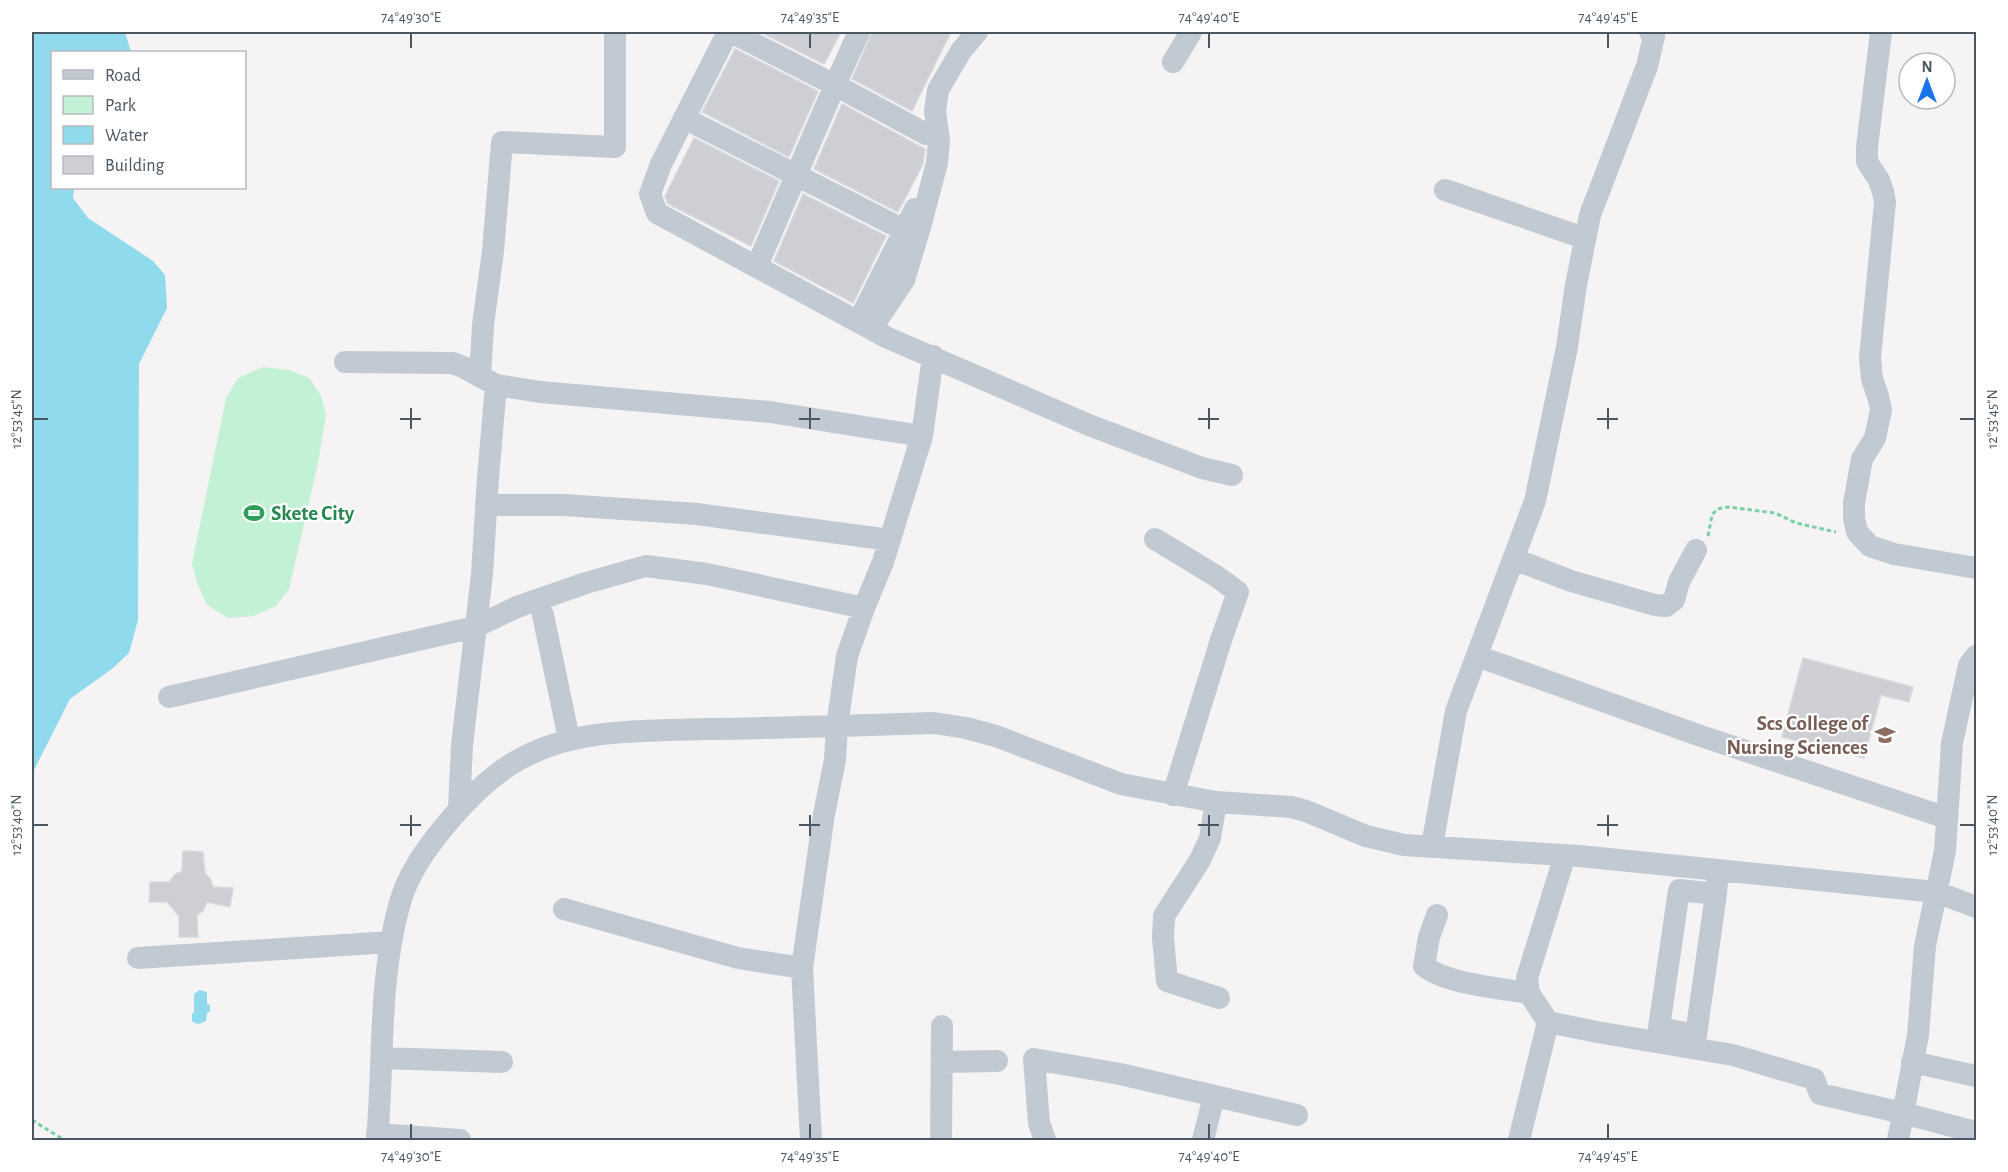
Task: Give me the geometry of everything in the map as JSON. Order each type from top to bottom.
[{"type":"street","points":[[459,808],[462,745],[482,574],[486,505],[488,381],[483,325],[493,250],[502,142],[615,147],[615,32]]},
{"type":"street","points":[[926,134],[729,32],[661,164],[650,194],[657,213],[888,338],[1089,425],[1202,468],[1232,475]]},
{"type":"street","points":[[757,266],[859,32]]},
{"type":"street","points":[[866,325],[915,208],[935,149],[926,134],[922,121],[961,32]]},
{"type":"street","points":[[866,325],[904,280],[921,227],[937,163],[939,140],[935,111],[938,90],[961,51],[977,32]]},
{"type":"street","points":[[1173,62],[1191,32]]},
{"type":"street","points":[[1432,846],[1456,711],[1535,501],[1567,347],[1584,238],[1590,215],[1647,66],[1654,36],[1650,32]]},
{"type":"street","points":[[1881,32],[1866,147],[1867,162],[1879,180],[1885,202],[1870,358],[1872,379],[1881,410],[1875,438],[1862,459],[1854,503],[1854,518],[1857,532],[1870,546],[1894,554],[1977,568]]},
{"type":"street","points":[[684,118],[904,230]]},
{"type":"street","points":[[1445,190],[1584,238]]},
{"type":"street","points":[[811,1140],[802,968],[824,814],[835,760],[837,726],[847,656],[883,562],[922,436],[933,356]]},
{"type":"street","points":[[345,362],[453,363],[488,381],[563,394],[770,412],[922,436]]},
{"type":"street","points":[[486,505],[564,505],[697,514],[890,540]]},
{"type":"street","points":[[1155,539],[1238,592],[1173,795]]},
{"type":"street","points":[[1514,559],[1572,582],[1655,606],[1666,606],[1674,600],[1696,550]]},
{"type":"street","points":[[169,697],[475,627],[517,607],[586,583],[646,566],[707,574],[864,608]]},
{"type":"street","points":[[543,615],[568,739]]},
{"type":"street","points":[[1477,656],[1698,735],[1947,818]]},
{"type":"street","points":[[1898,1140],[1918,1035],[1925,946],[1945,851],[1952,743],[1969,665],[1977,656]]},
{"type":"street","points":[[460,1140],[377,1137],[384,996],[399,904],[416,866],[459,808],[494,775],[524,756],[568,739],[635,731],[934,723],[996,736],[1121,784],[1216,802],[1291,807],[1366,836],[1404,845],[1565,855],[1936,892],[1977,907]]},
{"type":"street","points":[[1216,802],[1210,838],[1164,916],[1163,938],[1167,981],[1219,998]]},
{"type":"street","points":[[1565,855],[1527,978],[1529,993],[1548,1022],[1597,1032],[1696,1035],[1718,870]]},
{"type":"street","points":[[1658,1034],[1679,890],[1716,894]]},
{"type":"street","points":[[564,909],[738,958],[802,968]]},
{"type":"street","points":[[1437,915],[1429,937],[1424,966],[1462,982],[1529,993]]},
{"type":"street","points":[[138,958],[391,942]]},
{"type":"street","points":[[1519,1140],[1548,1022]]},
{"type":"street","points":[[941,1140],[942,1026]]},
{"type":"street","points":[[1658,1034],[1814,1079],[1820,1094],[1971,1131],[1977,1138]]},
{"type":"street","points":[[382,1058],[502,1062]]},
{"type":"street","points":[[1045,1140],[1039,1123],[1034,1059],[1120,1074],[1297,1115]]},
{"type":"street","points":[[942,1062],[997,1061]]},
{"type":"street","points":[[1912,1062],[1977,1076]]},
{"type":"street","points":[[1203,1140],[1214,1096]]},
{"type":"path","points":[[1696,550],[1708,540],[1712,515],[1717,509],[1728,507],[1775,513],[1796,523],[1834,531],[1857,532]]},
{"type":"path","points":[[32,1120],[64,1140]]},
{"type":"green space","name":"Skete City","points":[[263,367],[289,370],[309,378],[321,396],[326,415],[318,463],[289,589],[276,606],[253,616],[228,618],[207,605],[197,583],[192,563],[226,398],[238,378]]},
{"type":"water","points":[[32,32],[125,32],[131,51],[51,51],[51,189],[74,189],[73,198],[88,218],[153,261],[165,275],[167,308],[139,364],[138,620],[129,653],[113,668],[70,699],[32,774]]},
{"type":"water","points":[[200,990],[207,992],[207,1004],[210,1005],[210,1011],[207,1013],[206,1021],[199,1024],[192,1021],[192,1013],[194,1013],[194,994]]},
{"type":"building","points":[[760,32],[841,32],[824,64]]},
{"type":"building","points":[[872,32],[951,32],[912,111],[852,79]]},
{"type":"building","points":[[735,49],[818,91],[789,157],[702,112]]},
{"type":"building","points":[[842,104],[925,149],[923,164],[898,212],[814,169]]},
{"type":"building","points":[[694,138],[779,181],[751,246],[668,204],[665,196]]},
{"type":"building","points":[[803,194],[886,236],[853,303],[774,261]]},
{"type":"building","points":[[1803,658],[1913,687],[1909,702],[1881,695],[1864,758],[1782,737]]},
{"type":"building","points":[[183,851],[203,852],[205,873],[213,887],[233,888],[230,907],[207,902],[203,911],[197,915],[198,937],[179,937],[179,916],[167,902],[149,902],[150,882],[169,882],[174,875],[182,871]]},
{"type":"place","name":"Skete City","points":[[254,513]]},
{"type":"place","name":"Scs College of Nursing Sciences","points":[[1885,735]]}]
